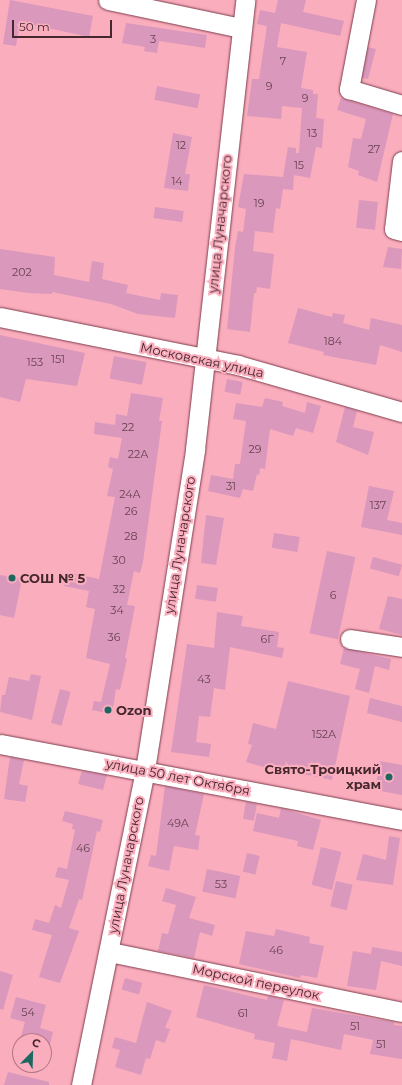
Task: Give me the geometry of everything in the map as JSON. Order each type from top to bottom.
[{"type":"street","points":[[108,0],[241,28]]},
{"type":"street","name":"улица Луначарского","points":[[81,1085],[110,952],[145,770],[196,449],[241,28],[246,0]]},
{"type":"street","points":[[366,0],[349,89],[402,105]]},
{"type":"street","points":[[402,161],[394,228],[402,231]]},
{"type":"street","name":"Московская улица","points":[[0,317],[206,361],[238,366],[402,412]]},
{"type":"street","points":[[350,638],[402,647]]},
{"type":"street","name":"улица 50 лет Октября","points":[[0,744],[145,770],[402,820]]},
{"type":"street","name":"Морской переулок","points":[[110,952],[402,1012]]},
{"type":"building","points":[[10,0],[93,16],[89,37],[20,22],[16,46],[3,44]]},
{"type":"building","points":[[278,0],[306,0],[303,12],[344,21],[340,36],[281,23],[277,47],[307,52],[301,88],[313,90],[313,94],[318,94],[316,118],[324,119],[322,148],[316,147],[310,178],[294,175],[293,190],[283,189],[280,209],[276,208],[273,233],[255,231],[253,251],[274,254],[270,289],[257,287],[256,293],[254,293],[250,332],[227,329],[235,248],[238,231],[243,232],[246,209],[238,207],[244,174],[283,177],[288,147],[296,148],[296,153],[299,153],[302,108],[282,106],[281,119],[247,116],[252,79],[259,79],[267,26],[257,24],[260,10],[275,13]]},
{"type":"building","points":[[126,23],[207,35],[205,48],[159,41],[157,53],[144,51],[145,47],[122,43]]},
{"type":"building","points":[[368,47],[376,49],[368,79],[362,78]]},
{"type":"building","points":[[157,86],[200,94],[198,108],[154,100]]},
{"type":"building","points":[[341,98],[393,114],[377,182],[358,175],[359,171],[348,167],[353,138],[361,139],[366,119],[337,110]]},
{"type":"building","points":[[173,133],[192,137],[185,174],[190,174],[188,191],[164,188]]},
{"type":"building","points":[[359,200],[378,202],[375,230],[356,228]]},
{"type":"building","points":[[155,207],[184,211],[182,222],[153,218]]},
{"type":"building","points":[[388,247],[402,249],[401,269],[383,267]]},
{"type":"building","points":[[0,249],[55,257],[54,275],[89,282],[92,261],[104,263],[102,279],[128,285],[126,293],[160,300],[161,293],[178,295],[175,318],[138,314],[111,304],[52,292],[52,294],[28,293],[0,289]]},
{"type":"building","points":[[298,308],[332,317],[333,313],[345,315],[343,323],[369,330],[371,318],[402,325],[402,352],[380,345],[376,365],[323,355],[324,352],[288,343]]},
{"type":"building","points":[[0,335],[85,353],[77,386],[26,379],[20,402],[0,397]]},
{"type":"building","points":[[114,356],[146,362],[142,385],[110,379]]},
{"type":"building","points":[[227,379],[243,382],[240,395],[225,392]]},
{"type":"building","points":[[131,393],[163,398],[159,421],[162,421],[143,562],[140,573],[134,571],[127,605],[135,606],[125,658],[127,659],[120,690],[116,689],[112,714],[92,710],[94,701],[101,702],[110,664],[86,658],[95,609],[86,607],[89,591],[64,586],[67,572],[99,579],[115,497],[107,496],[113,469],[108,467],[110,457],[118,459],[122,438],[94,434],[95,422],[115,425],[116,414],[127,416]]},
{"type":"building","points":[[265,398],[283,402],[282,406],[305,413],[307,402],[321,406],[313,433],[296,428],[293,436],[270,429],[265,469],[260,468],[253,491],[243,489],[240,498],[208,491],[211,475],[233,479],[235,464],[240,464],[246,421],[233,419],[236,403],[262,407]]},
{"type":"building","points":[[345,407],[357,411],[353,427],[374,432],[368,455],[336,442]]},
{"type":"building","points":[[369,486],[394,491],[387,520],[402,523],[402,535],[361,527]]},
{"type":"building","points":[[206,515],[224,518],[216,565],[201,563]]},
{"type":"building","points":[[274,533],[300,537],[297,552],[272,548]]},
{"type":"building","points":[[327,551],[355,557],[338,639],[310,633]]},
{"type":"building","points":[[373,557],[402,565],[399,576],[370,569]]},
{"type":"building","points":[[0,575],[22,579],[14,618],[0,615]]},
{"type":"building","points":[[197,585],[218,588],[216,602],[195,599]]},
{"type":"building","points":[[388,596],[402,599],[402,635],[379,629]]},
{"type":"building","points":[[217,612],[243,616],[241,626],[279,632],[277,647],[284,648],[282,658],[230,647],[225,690],[214,688],[210,717],[199,716],[196,742],[211,744],[209,757],[171,752],[187,644],[214,648]]},
{"type":"building","points":[[344,648],[391,659],[389,670],[375,666],[369,693],[355,689],[360,669],[340,664]]},
{"type":"building","points":[[31,674],[41,676],[32,720],[0,712],[2,695],[5,695],[9,677],[29,681]]},
{"type":"building","points":[[288,681],[350,696],[332,780],[288,771],[288,774],[246,762],[252,745],[248,744],[253,723],[276,729]]},
{"type":"building","points":[[60,689],[71,692],[62,726],[51,723]]},
{"type":"building","points":[[370,698],[402,706],[402,722],[367,713]]},
{"type":"building","points":[[10,757],[24,760],[19,784],[28,786],[25,802],[4,799]]},
{"type":"building","name":"Свято-Троицкий храм","points":[[380,761],[402,765],[402,795],[375,790]]},
{"type":"building","points":[[82,771],[107,775],[103,790],[78,784]]},
{"type":"building","points":[[165,786],[204,794],[195,835],[200,836],[198,850],[174,846],[169,871],[148,866],[151,855],[156,856]]},
{"type":"building","points":[[246,802],[257,804],[254,821],[243,819]]},
{"type":"building","points":[[281,808],[321,820],[313,850],[297,846],[298,841],[253,831],[257,813],[279,818]]},
{"type":"building","points":[[65,811],[103,820],[100,832],[97,831],[82,900],[79,899],[69,928],[79,931],[60,983],[39,977],[52,935],[32,930],[35,919],[49,923],[55,905],[61,908],[69,880],[55,877],[58,867],[67,869],[75,830],[72,829],[73,824],[62,821]]},
{"type":"building","points":[[389,836],[400,838],[393,885],[356,880],[363,854],[386,860]]},
{"type":"building","points":[[321,847],[341,852],[332,890],[312,885]]},
{"type":"building","points":[[247,853],[260,856],[255,874],[243,872]]},
{"type":"building","points":[[207,869],[240,876],[235,899],[202,891]]},
{"type":"building","points":[[336,881],[353,885],[347,910],[330,906]]},
{"type":"building","points":[[166,888],[196,897],[189,918],[215,925],[212,936],[200,932],[194,958],[158,951],[162,933],[168,934],[176,905],[162,901]]},
{"type":"building","points":[[276,929],[310,937],[309,943],[324,946],[317,978],[301,975],[300,978],[239,964],[246,931],[274,936]]},
{"type":"building","points":[[372,947],[402,952],[402,966],[381,961],[376,990],[347,986],[353,951],[371,954]]},
{"type":"building","points":[[0,971],[13,975],[3,1010],[0,1009]]},
{"type":"building","points":[[125,978],[142,983],[139,994],[122,990]]},
{"type":"building","points":[[204,985],[267,1000],[268,996],[284,1000],[277,1026],[307,1032],[312,1008],[394,1022],[394,1025],[402,1026],[402,1059],[370,1054],[373,1040],[344,1034],[341,1050],[291,1039],[287,1061],[272,1058],[275,1043],[254,1039],[255,1034],[196,1017]]},
{"type":"building","points":[[16,997],[46,1005],[40,1028],[53,1032],[52,1036],[52,1033],[22,1033],[25,1022],[10,1018]]},
{"type":"building","points":[[147,1002],[172,1011],[165,1028],[170,1029],[165,1043],[156,1040],[150,1059],[146,1058],[141,1075],[115,1067],[120,1050],[112,1048],[115,1037],[136,1043]]},
{"type":"building","points":[[8,1072],[49,1082],[49,1085],[4,1085]]},
{"type":"place","name":"СОШ № 5","points":[[12,578]]},
{"type":"place","name":"Ozon","points":[[108,710]]},
{"type":"place","name":"Свято-Троицкий храм","points":[[389,777]]}]
